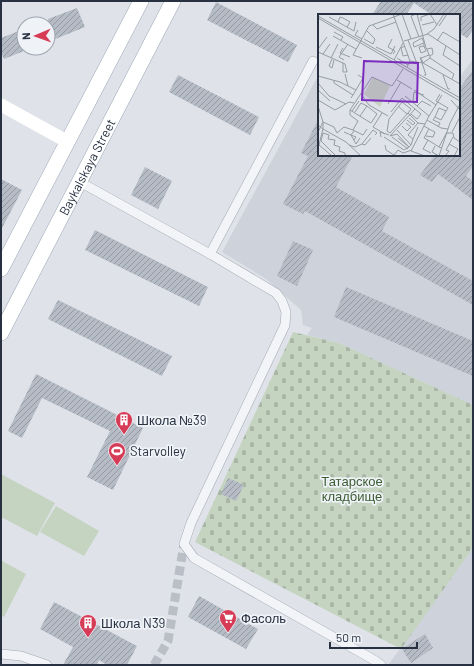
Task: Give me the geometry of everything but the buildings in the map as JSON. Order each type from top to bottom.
[{"type":"main road","points":[[1,269],[141,1]]},
{"type":"main road","name":"Baykalskaya Street","points":[[1,333],[173,1]]},
{"type":"street","points":[[210,254],[313,61]]},
{"type":"street","points":[[1,105],[68,142]]},
{"type":"street","points":[[80,182],[210,254],[276,293],[282,301],[286,312],[285,325],[191,523],[184,544],[194,558],[382,665]]},
{"type":"street","points":[[1,654],[21,656],[47,665]]},
{"type":"shaded area","points":[[473,59],[473,405],[339,343],[307,335],[312,328],[303,325],[301,310],[266,279],[222,252],[318,76],[318,156],[460,156],[460,77]]},
{"type":"shaded area","points":[[473,548],[473,665],[389,664]]},
{"type":"green space","name":"Татарское кладбище","points":[[293,332],[339,343],[473,405],[473,548],[401,649],[195,542]]},
{"type":"green space","points":[[1,474],[55,503],[37,536],[1,517]]},
{"type":"green space","points":[[56,506],[99,531],[84,556],[40,532]]},
{"type":"green space","points":[[2,561],[26,574],[4,617],[1,615]]},
{"type":"tunnel","points":[[154,665],[168,641],[184,544]]},
{"type":"place","name":"Школа №39","points":[[124,435]]},
{"type":"place","name":"Starvolley","points":[[117,466]]},
{"type":"place","name":"Фасоль","points":[[228,633]]},
{"type":"place","name":"Школа N39","points":[[88,638]]}]
